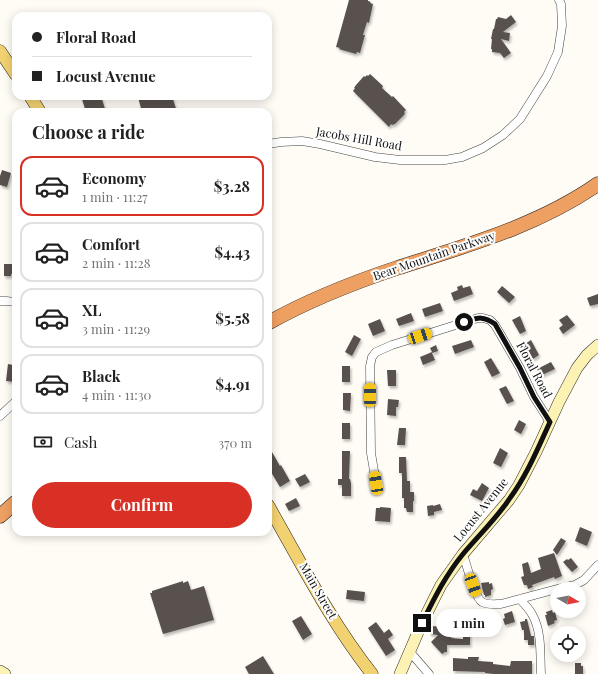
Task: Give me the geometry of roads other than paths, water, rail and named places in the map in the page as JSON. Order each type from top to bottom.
[{"type":"highway","name":"Bear Mountain Parkway","points":[[272,317],[353,284],[526,223],[560,207],[598,184]]},
{"type":"highway","name":"Bear Mountain Parkway","points":[[272,331],[305,314],[360,290],[513,238],[578,208],[598,195]]},
{"type":"highway","points":[[0,516],[12,506]]},
{"type":"highway","points":[[0,526],[12,516]]},
{"type":"main road","points":[[0,51],[12,69]]},
{"type":"main road","name":"Main Street","points":[[272,512],[332,618],[372,674]]},
{"type":"street","name":"Jacobs Hill Road","points":[[272,143],[302,141],[375,157],[400,160],[445,160],[462,157],[483,148],[503,135],[520,119],[547,76],[558,52],[562,26],[559,0]]},
{"type":"street","points":[[0,302],[6,300],[12,301]]},
{"type":"street","name":"Floral Road","points":[[376,483],[371,453],[370,366],[372,357],[376,352],[392,345],[478,318],[490,320],[495,324],[520,368],[534,397],[550,422]]},
{"type":"street","name":"Locust Avenue","points":[[400,674],[422,623],[441,585],[463,554],[509,500],[536,452],[559,402],[577,368],[587,354],[598,345]]},
{"type":"street","points":[[0,416],[12,405]]},
{"type":"street","points":[[463,554],[476,594],[482,603],[501,604],[550,591]]},
{"type":"street","points":[[579,582],[584,580],[598,565]]},
{"type":"street","points":[[520,598],[533,614],[536,622],[540,647],[541,674]]},
{"type":"street","points":[[410,652],[430,674]]},
{"type":"street","points":[[0,671],[5,674]]}]
